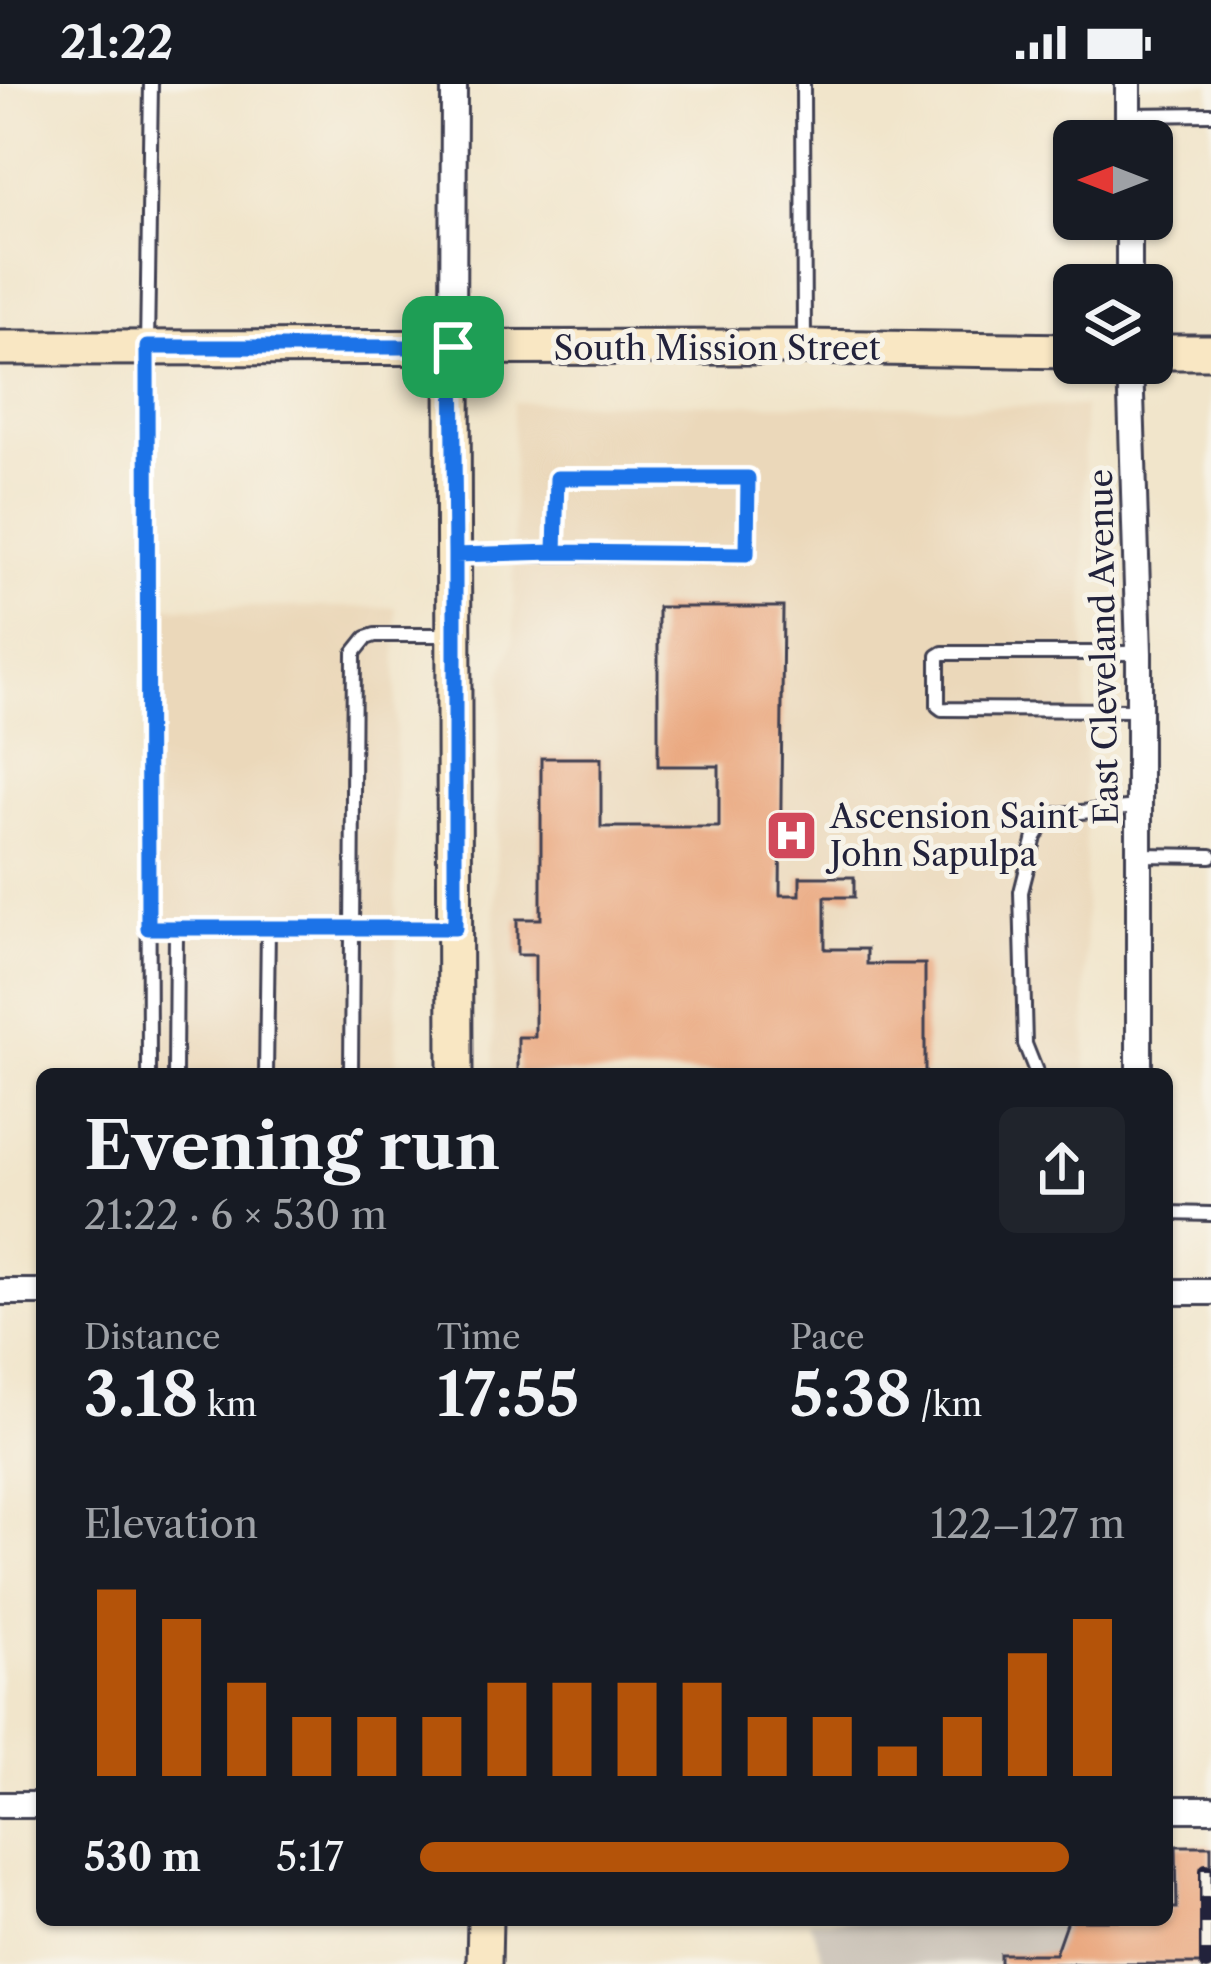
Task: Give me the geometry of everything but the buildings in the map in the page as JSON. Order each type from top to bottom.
[{"type":"main road","points":[[453,347],[455,1068]]},
{"type":"main road","name":"South Mission Street","points":[[0,348],[1053,351]]},
{"type":"main road","points":[[1173,352],[1211,352]]},
{"type":"main road","points":[[484,1926],[484,1964]]},
{"type":"street","points":[[453,347],[454,84]]},
{"type":"street","points":[[1128,84],[1128,120]]},
{"type":"street","name":"East Cleveland Avenue","points":[[1131,384],[1139,653],[1139,1068]]},
{"type":"street","points":[[0,1292],[36,1292]]},
{"type":"street","points":[[1173,1292],[1211,1292]]},
{"type":"street","points":[[0,1805],[36,1805]]},
{"type":"street","points":[[1173,1809],[1211,1809]]},
{"type":"lane","points":[[148,1068],[151,84]]},
{"type":"lane","points":[[803,84],[805,347]]},
{"type":"lane","points":[[1128,115],[1211,114]]},
{"type":"lane","points":[[455,555],[747,554],[748,478],[557,478],[555,552]]},
{"type":"lane","points":[[351,1068],[354,653],[375,635],[455,635]]},
{"type":"lane","points":[[1139,653],[943,653],[938,656],[938,706],[1139,710]]},
{"type":"lane","points":[[1034,1068],[1025,1044],[1021,892],[1035,837],[1058,814],[1139,807]]},
{"type":"lane","points":[[1139,855],[1211,856]]},
{"type":"lane","points":[[148,928],[455,928]]},
{"type":"lane","points":[[176,928],[176,1068]]},
{"type":"lane","points":[[266,1068],[268,928]]},
{"type":"lane","points":[[1173,1214],[1211,1214]]},
{"type":"shaded area","name":"Ascension Saint John Sapulpa","points":[[513,402],[1084,407],[1086,1068],[494,1068],[501,677],[514,638]]},
{"type":"shaded area","points":[[156,607],[396,607],[396,1068],[156,1068]]},
{"type":"shaded area","points":[[1173,1851],[1211,1852],[1211,1964],[825,1964],[811,1926],[1173,1926]]},
{"type":"railway","points":[[1206,1870],[1206,1964]]},
{"type":"place","name":"Ascension Saint John Sapulpa","points":[[791,835]]},
{"type":"route","points":[[453,347],[147,347],[148,928],[455,928],[455,555],[747,554],[748,478],[557,478],[555,552],[455,555],[453,347]]}]
